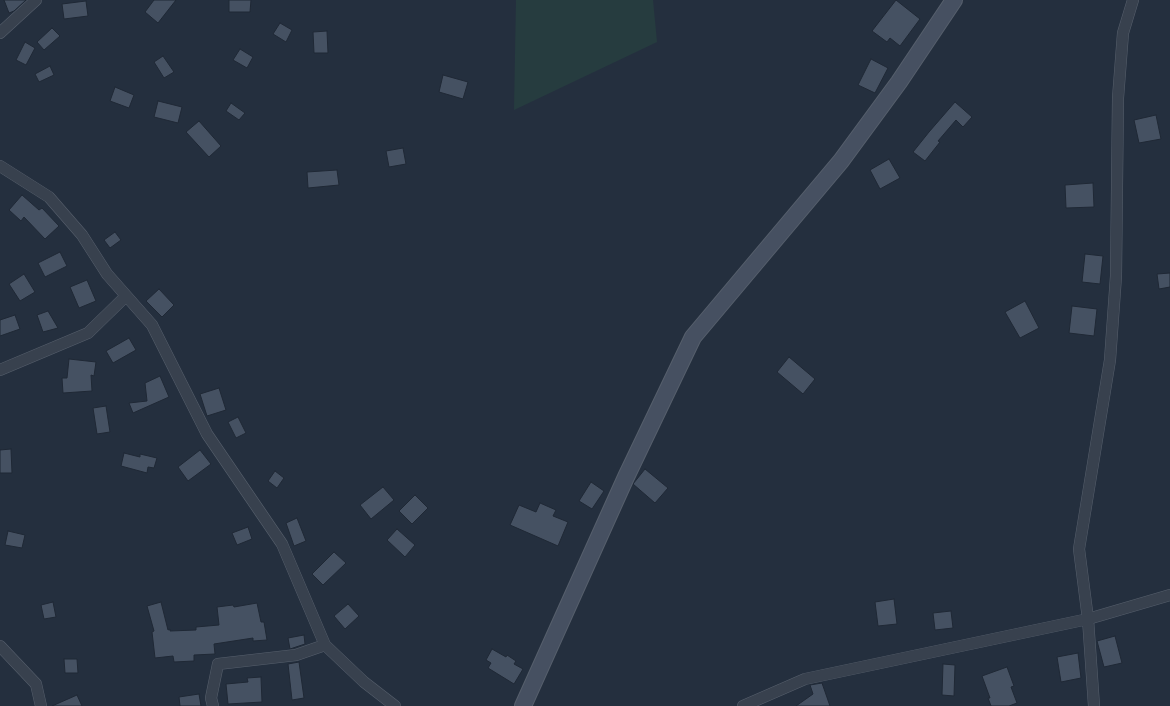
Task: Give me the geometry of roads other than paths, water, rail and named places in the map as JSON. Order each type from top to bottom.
[{"type":"street","points":[[0,33],[36,0]]},
{"type":"street","points":[[523,706],[626,477],[693,337],[840,161],[899,82],[954,0]]},
{"type":"street","points":[[1094,706],[1088,620],[1079,549],[1110,360],[1116,276],[1118,98],[1123,33],[1133,0]]},
{"type":"street","points":[[0,166],[49,197],[82,235],[107,274],[152,325],[207,434],[282,544],[325,645],[364,682],[395,706]]},
{"type":"street","points":[[0,370],[88,333],[126,296]]},
{"type":"street","points":[[743,706],[805,679],[1088,620],[1170,595]]},
{"type":"street","points":[[212,706],[211,698],[218,664],[296,655],[325,645]]},
{"type":"street","points":[[0,646],[36,684],[41,706]]}]
